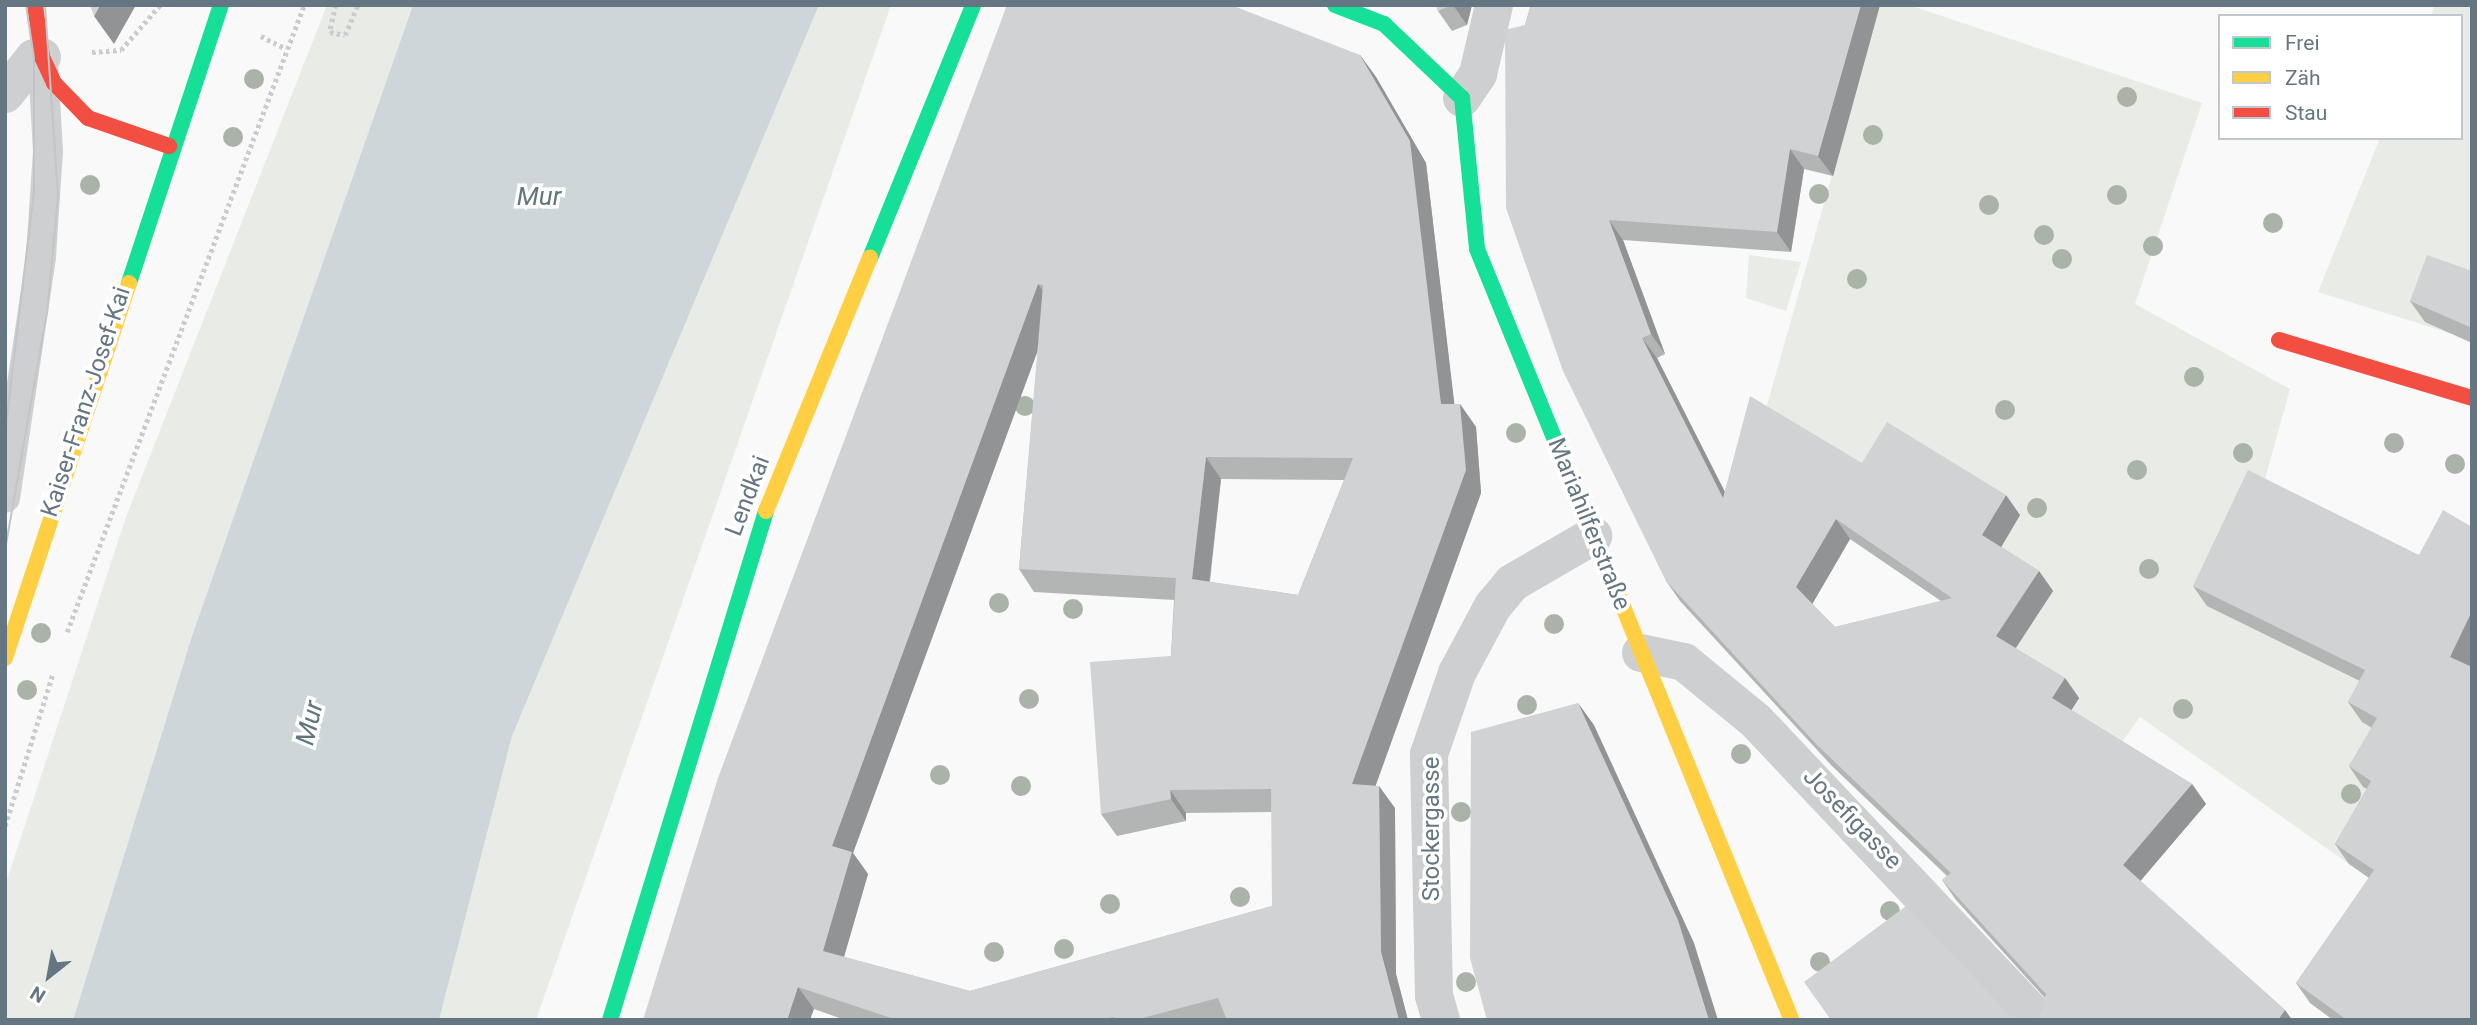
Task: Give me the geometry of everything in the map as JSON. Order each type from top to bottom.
[{"type":"main road","points":[[36,5],[42,57],[54,83],[88,118],[169,146]]},
{"type":"main road","name":"Kaiser-Franz-Josef-Kai","points":[[5,659],[169,146],[221,5]]},
{"type":"main road","name":"Lendkai","points":[[610,1020],[755,538],[973,5]]},
{"type":"main road","points":[[1335,5],[1384,24],[1462,98]]},
{"type":"main road","name":"Mariahilferstraße","points":[[1462,98],[1477,249],[1792,1020]]},
{"type":"main road","points":[[2279,340],[2472,398]]},
{"type":"street","points":[[1462,98],[1478,74],[1503,17]]},
{"type":"street","points":[[5,94],[34,58],[42,57]]},
{"type":"street","name":"Stockergasse","points":[[1441,1020],[1434,996],[1429,754],[1457,673],[1493,606],[1512,583],[1593,536]]},
{"type":"street","name":"Josefigasse","points":[[1641,653],[1684,662],[1756,720],[2039,1020]]},
{"type":"lane","points":[[5,498],[42,243],[48,151],[42,57]]},
{"type":"path","points":[[96,51],[121,50],[160,5]]},
{"type":"path","points":[[64,642],[304,5]]},
{"type":"path","points":[[336,5],[330,32],[345,36],[358,5]]},
{"type":"path","points":[[5,826],[55,668]]},
{"type":"shaded area","points":[[327,5],[413,5],[192,636],[73,1020],[5,1020],[5,886],[126,517]]},
{"type":"shaded area","points":[[819,5],[891,5],[536,1020],[439,1020],[512,736]]},
{"type":"shaded area","points":[[1880,5],[1909,5],[2202,103],[2135,304],[2290,389],[2262,490],[2379,690],[2391,739],[2385,801],[2349,864],[2140,717],[2078,803],[2010,657],[1996,556],[2020,515],[1876,483],[1764,416]]},
{"type":"shaded area","points":[[2435,5],[2472,5],[2472,340],[2318,292],[2379,140],[2463,140],[2463,14],[2432,14]]},
{"type":"shaded area","points":[[1749,255],[1801,262],[1786,311],[1746,298]]},
{"type":"water","name":"Mur","points":[[413,5],[819,5],[512,736],[439,1020],[73,1020],[192,636]]},
{"type":"building","points":[[90,5],[100,5],[94,16]]},
{"type":"building","points":[[1007,5],[1231,5],[1360,55],[1410,141],[1441,404],[1460,404],[1466,470],[1352,784],[1379,786],[1381,952],[1399,1020],[1227,1020],[1218,998],[1135,1020],[1114,1020],[1114,1017],[1100,1020],[897,1020],[798,987],[787,1020],[643,1020],[718,778]],"holes":[[[1038,284],[1043,285],[1019,569],[1176,578],[1171,656],[1090,662],[1101,814],[1171,799],[1170,790],[1271,789],[1272,906],[970,991],[823,951],[852,852],[832,846]],[[1206,457],[1353,458],[1298,595],[1192,579]]]},
{"type":"building","points":[[1436,5],[1452,5],[1438,11]]},
{"type":"building","points":[[1531,5],[1861,5],[1818,156],[1790,149],[1777,232],[1609,220],[1651,334],[1642,338],[1723,498],[1750,396],[1862,463],[1887,422],[2006,495],[1982,535],[2039,571],[1996,636],[2065,678],[2052,698],[2192,784],[2123,865],[2285,1010],[2278,1020],[2032,1020],[2039,1016],[2046,994],[1942,880],[1951,873],[1817,745],[1666,581],[1563,371],[1506,208],[1505,30],[1525,25]],"holes":[[[1836,519],[1952,598],[1835,627],[1796,587]]]},
{"type":"building","points":[[2427,255],[2472,271],[2472,328],[2410,301]]},
{"type":"building","points":[[2248,470],[2419,555],[2443,510],[2472,527],[2472,611],[2450,657],[2472,667],[2472,1020],[2347,1020],[2296,983],[2374,870],[2335,844],[2371,781],[2349,766],[2377,718],[2348,702],[2365,670],[2193,586]]},
{"type":"building","points":[[1578,703],[1678,920],[1709,1020],[1487,1020],[1470,958],[1471,732]]},
{"type":"building","points":[[1906,906],[2010,1015],[2024,1020],[1831,1020],[1804,982]]},
{"type":"tram line","points":[[5,434],[34,192],[34,58],[26,5]]},
{"type":"tram line","points":[[5,550],[47,313],[58,196],[45,5]]},
{"type":"traffic: fast","points":[[129,283],[221,5]]},
{"type":"traffic: fast","points":[[870,258],[973,5]]},
{"type":"traffic: fast","points":[[1335,5],[1384,24],[1462,98],[1477,249],[1608,570]]},
{"type":"traffic: fast","points":[[610,1020],[766,511]]},
{"type":"traffic: slow","points":[[766,511],[870,258]]},
{"type":"traffic: slow","points":[[5,658],[129,283]]},
{"type":"traffic: slow","points":[[1608,570],[1792,1020]]},
{"type":"traffic: jam","points":[[35,5],[42,57],[54,83],[88,118],[169,146]]},
{"type":"traffic: jam","points":[[2279,340],[2472,398]]}]
